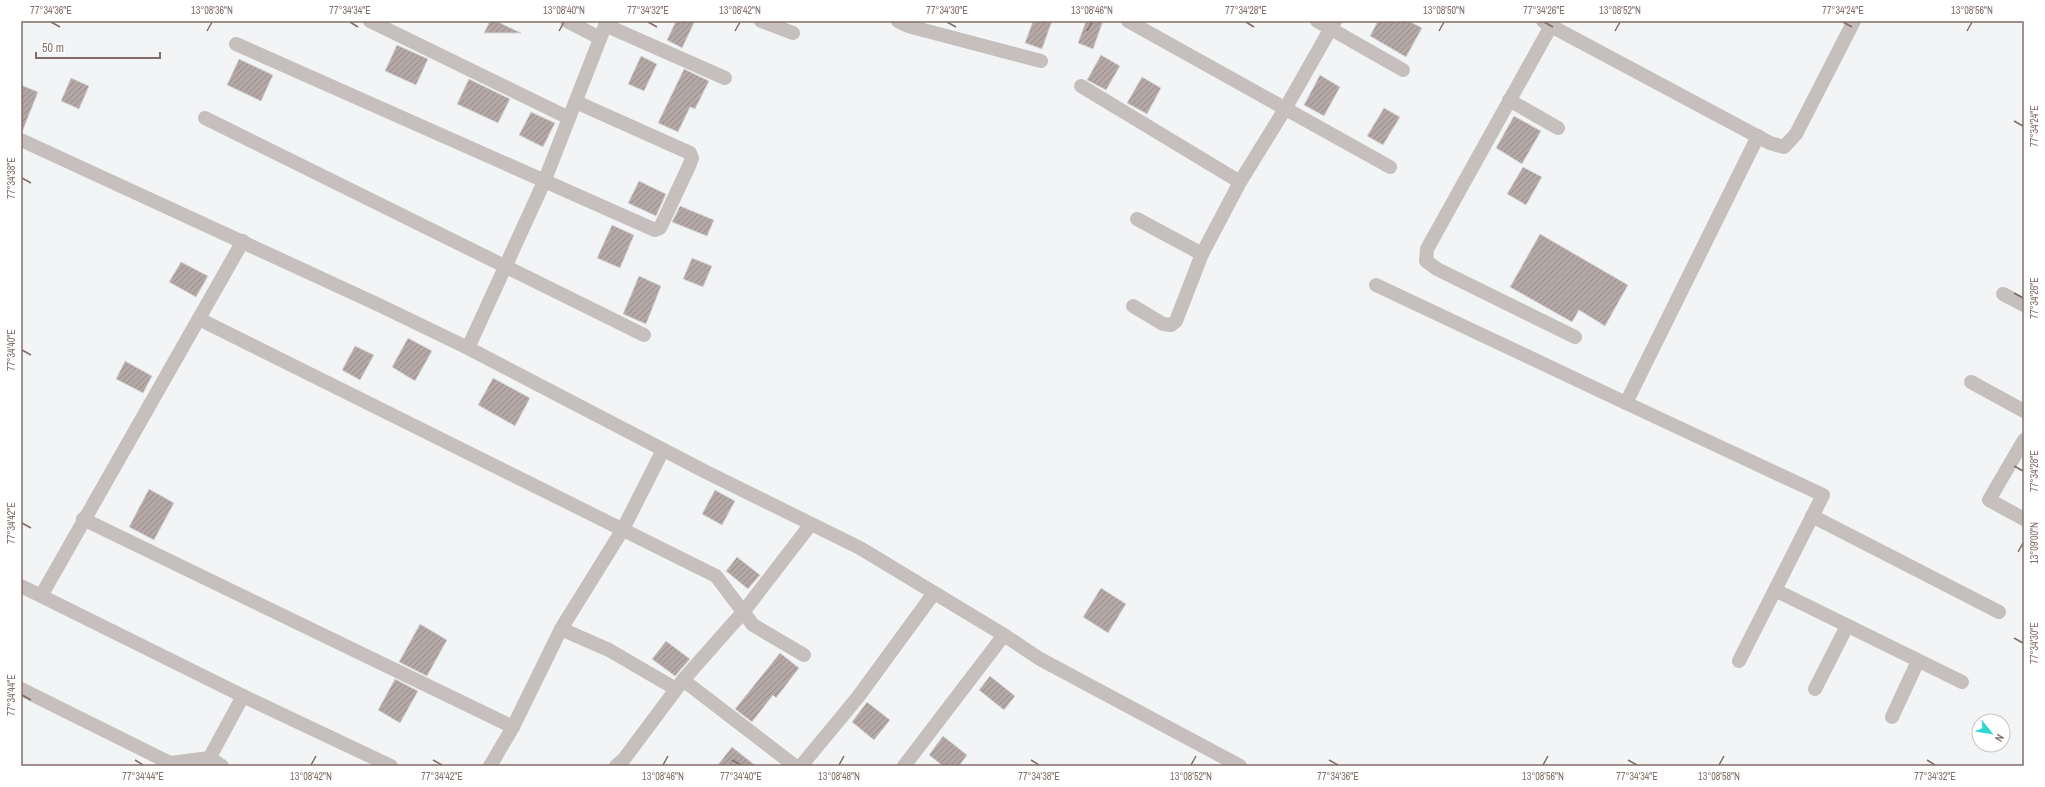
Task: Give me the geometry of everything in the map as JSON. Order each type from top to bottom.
[{"type":"street","points":[[370,21],[569,118]]},
{"type":"street","points":[[567,21],[604,28],[724,78]]},
{"type":"street","points":[[761,21],[793,33]]},
{"type":"street","points":[[898,21],[908,26],[1041,61]]},
{"type":"street","points":[[1128,21],[1390,167]]},
{"type":"street","points":[[1317,21],[1333,25],[1403,70]]},
{"type":"street","points":[[1575,337],[1437,269],[1426,261],[1427,249],[1510,100],[1547,23],[1770,143],[1784,147],[1796,134],[1854,21]]},
{"type":"street","points":[[1133,306],[1163,324],[1171,325],[1180,315],[1202,254],[1240,182],[1285,109],[1333,25]]},
{"type":"street","points":[[468,348],[507,268],[544,182],[604,28]]},
{"type":"street","points":[[236,44],[544,182],[655,230],[660,228],[664,223],[689,166],[692,158],[690,153],[576,102]]},
{"type":"street","points":[[1081,86],[1240,182]]},
{"type":"street","points":[[1510,100],[1558,128]]},
{"type":"street","points":[[205,118],[644,335]]},
{"type":"street","points":[[1626,403],[1758,136]]},
{"type":"street","points":[[21,140],[243,241],[468,348],[663,450],[860,548],[1040,659],[1240,766]]},
{"type":"street","points":[[1137,219],[1202,254]]},
{"type":"street","points":[[41,596],[83,519],[243,241]]},
{"type":"street","points":[[1376,285],[1823,495],[1739,661]]},
{"type":"street","points":[[2003,294],[2024,305]]},
{"type":"street","points":[[198,319],[716,576],[744,611],[753,625],[804,655]]},
{"type":"street","points":[[1971,382],[2024,411]]},
{"type":"street","points":[[2024,440],[1989,500],[2024,519]]},
{"type":"street","points":[[490,766],[512,727],[561,629],[623,529],[663,450]]},
{"type":"street","points":[[1812,516],[1999,612]]},
{"type":"street","points":[[83,519],[512,727]]},
{"type":"street","points":[[624,764],[679,685],[744,611],[811,524]]},
{"type":"street","points":[[21,586],[243,696],[391,766]]},
{"type":"street","points":[[1775,590],[1962,682]]},
{"type":"street","points":[[801,766],[858,696],[934,593]]},
{"type":"street","points":[[1815,689],[1847,626]]},
{"type":"street","points":[[561,629],[609,650],[679,685],[795,766]]},
{"type":"street","points":[[904,766],[1004,636]]},
{"type":"street","points":[[1892,717],[1918,661]]},
{"type":"street","points":[[21,689],[170,763],[207,762],[222,766]]},
{"type":"street","points":[[207,762],[243,696]]},
{"type":"building","points":[[490,21],[496,21],[521,33],[484,33]]},
{"type":"building","points":[[676,21],[695,21],[682,48],[667,40]]},
{"type":"building","points":[[1033,21],[1052,21],[1042,49],[1025,43]]},
{"type":"building","points":[[1086,21],[1103,21],[1093,49],[1078,43]]},
{"type":"building","points":[[1378,21],[1409,21],[1422,28],[1406,57],[1370,36]]},
{"type":"building","points":[[397,45],[428,59],[416,85],[385,71]]},
{"type":"building","points":[[1101,55],[1120,66],[1106,90],[1087,80]]},
{"type":"building","points":[[641,56],[657,64],[644,91],[628,84]]},
{"type":"building","points":[[239,59],[273,75],[261,101],[227,85]]},
{"type":"building","points":[[684,69],[709,81],[695,109],[690,107],[678,132],[658,123]]},
{"type":"building","points":[[1320,75],[1340,87],[1324,116],[1304,105]]},
{"type":"building","points":[[1142,77],[1161,88],[1147,114],[1127,103]]},
{"type":"building","points":[[71,78],[89,86],[79,109],[61,101]]},
{"type":"building","points":[[469,79],[510,99],[498,123],[457,104]]},
{"type":"building","points":[[21,85],[38,92],[22,132],[21,132]]},
{"type":"building","points":[[1384,108],[1400,117],[1383,145],[1367,136]]},
{"type":"building","points":[[531,112],[555,123],[543,147],[519,135]]},
{"type":"building","points":[[1514,116],[1541,131],[1522,164],[1496,148]]},
{"type":"building","points":[[1523,167],[1542,177],[1526,205],[1507,194]]},
{"type":"building","points":[[639,181],[666,194],[656,216],[628,203]]},
{"type":"building","points":[[680,206],[714,220],[707,236],[672,222]]},
{"type":"building","points":[[612,225],[634,235],[620,268],[597,258]]},
{"type":"building","points":[[1540,234],[1628,285],[1605,326],[1579,310],[1572,322],[1510,287]]},
{"type":"building","points":[[692,258],[712,266],[703,287],[683,279]]},
{"type":"building","points":[[181,262],[208,276],[196,297],[169,282]]},
{"type":"building","points":[[639,276],[661,286],[646,324],[623,314]]},
{"type":"building","points":[[408,338],[432,351],[415,381],[392,367]]},
{"type":"building","points":[[355,346],[374,355],[360,380],[342,370]]},
{"type":"building","points":[[125,361],[152,376],[143,393],[116,379]]},
{"type":"building","points":[[493,378],[530,398],[515,426],[478,405]]},
{"type":"building","points":[[149,489],[174,503],[154,540],[129,527]]},
{"type":"building","points":[[715,490],[735,501],[722,525],[702,514]]},
{"type":"building","points":[[737,557],[760,575],[748,589],[726,571]]},
{"type":"building","points":[[1101,588],[1126,604],[1108,633],[1083,617]]},
{"type":"building","points":[[420,624],[447,640],[427,676],[399,662]]},
{"type":"building","points":[[666,641],[690,659],[675,676],[652,659]]},
{"type":"building","points":[[780,653],[799,668],[776,698],[773,695],[752,722],[735,709]]},
{"type":"building","points":[[990,676],[1015,696],[1004,710],[979,690]]},
{"type":"building","points":[[395,679],[418,691],[400,723],[378,710]]},
{"type":"building","points":[[867,702],[890,720],[874,740],[852,722]]},
{"type":"building","points":[[943,736],[967,755],[959,766],[943,766],[929,755]]},
{"type":"building","points":[[732,747],[756,766],[717,766]]}]
